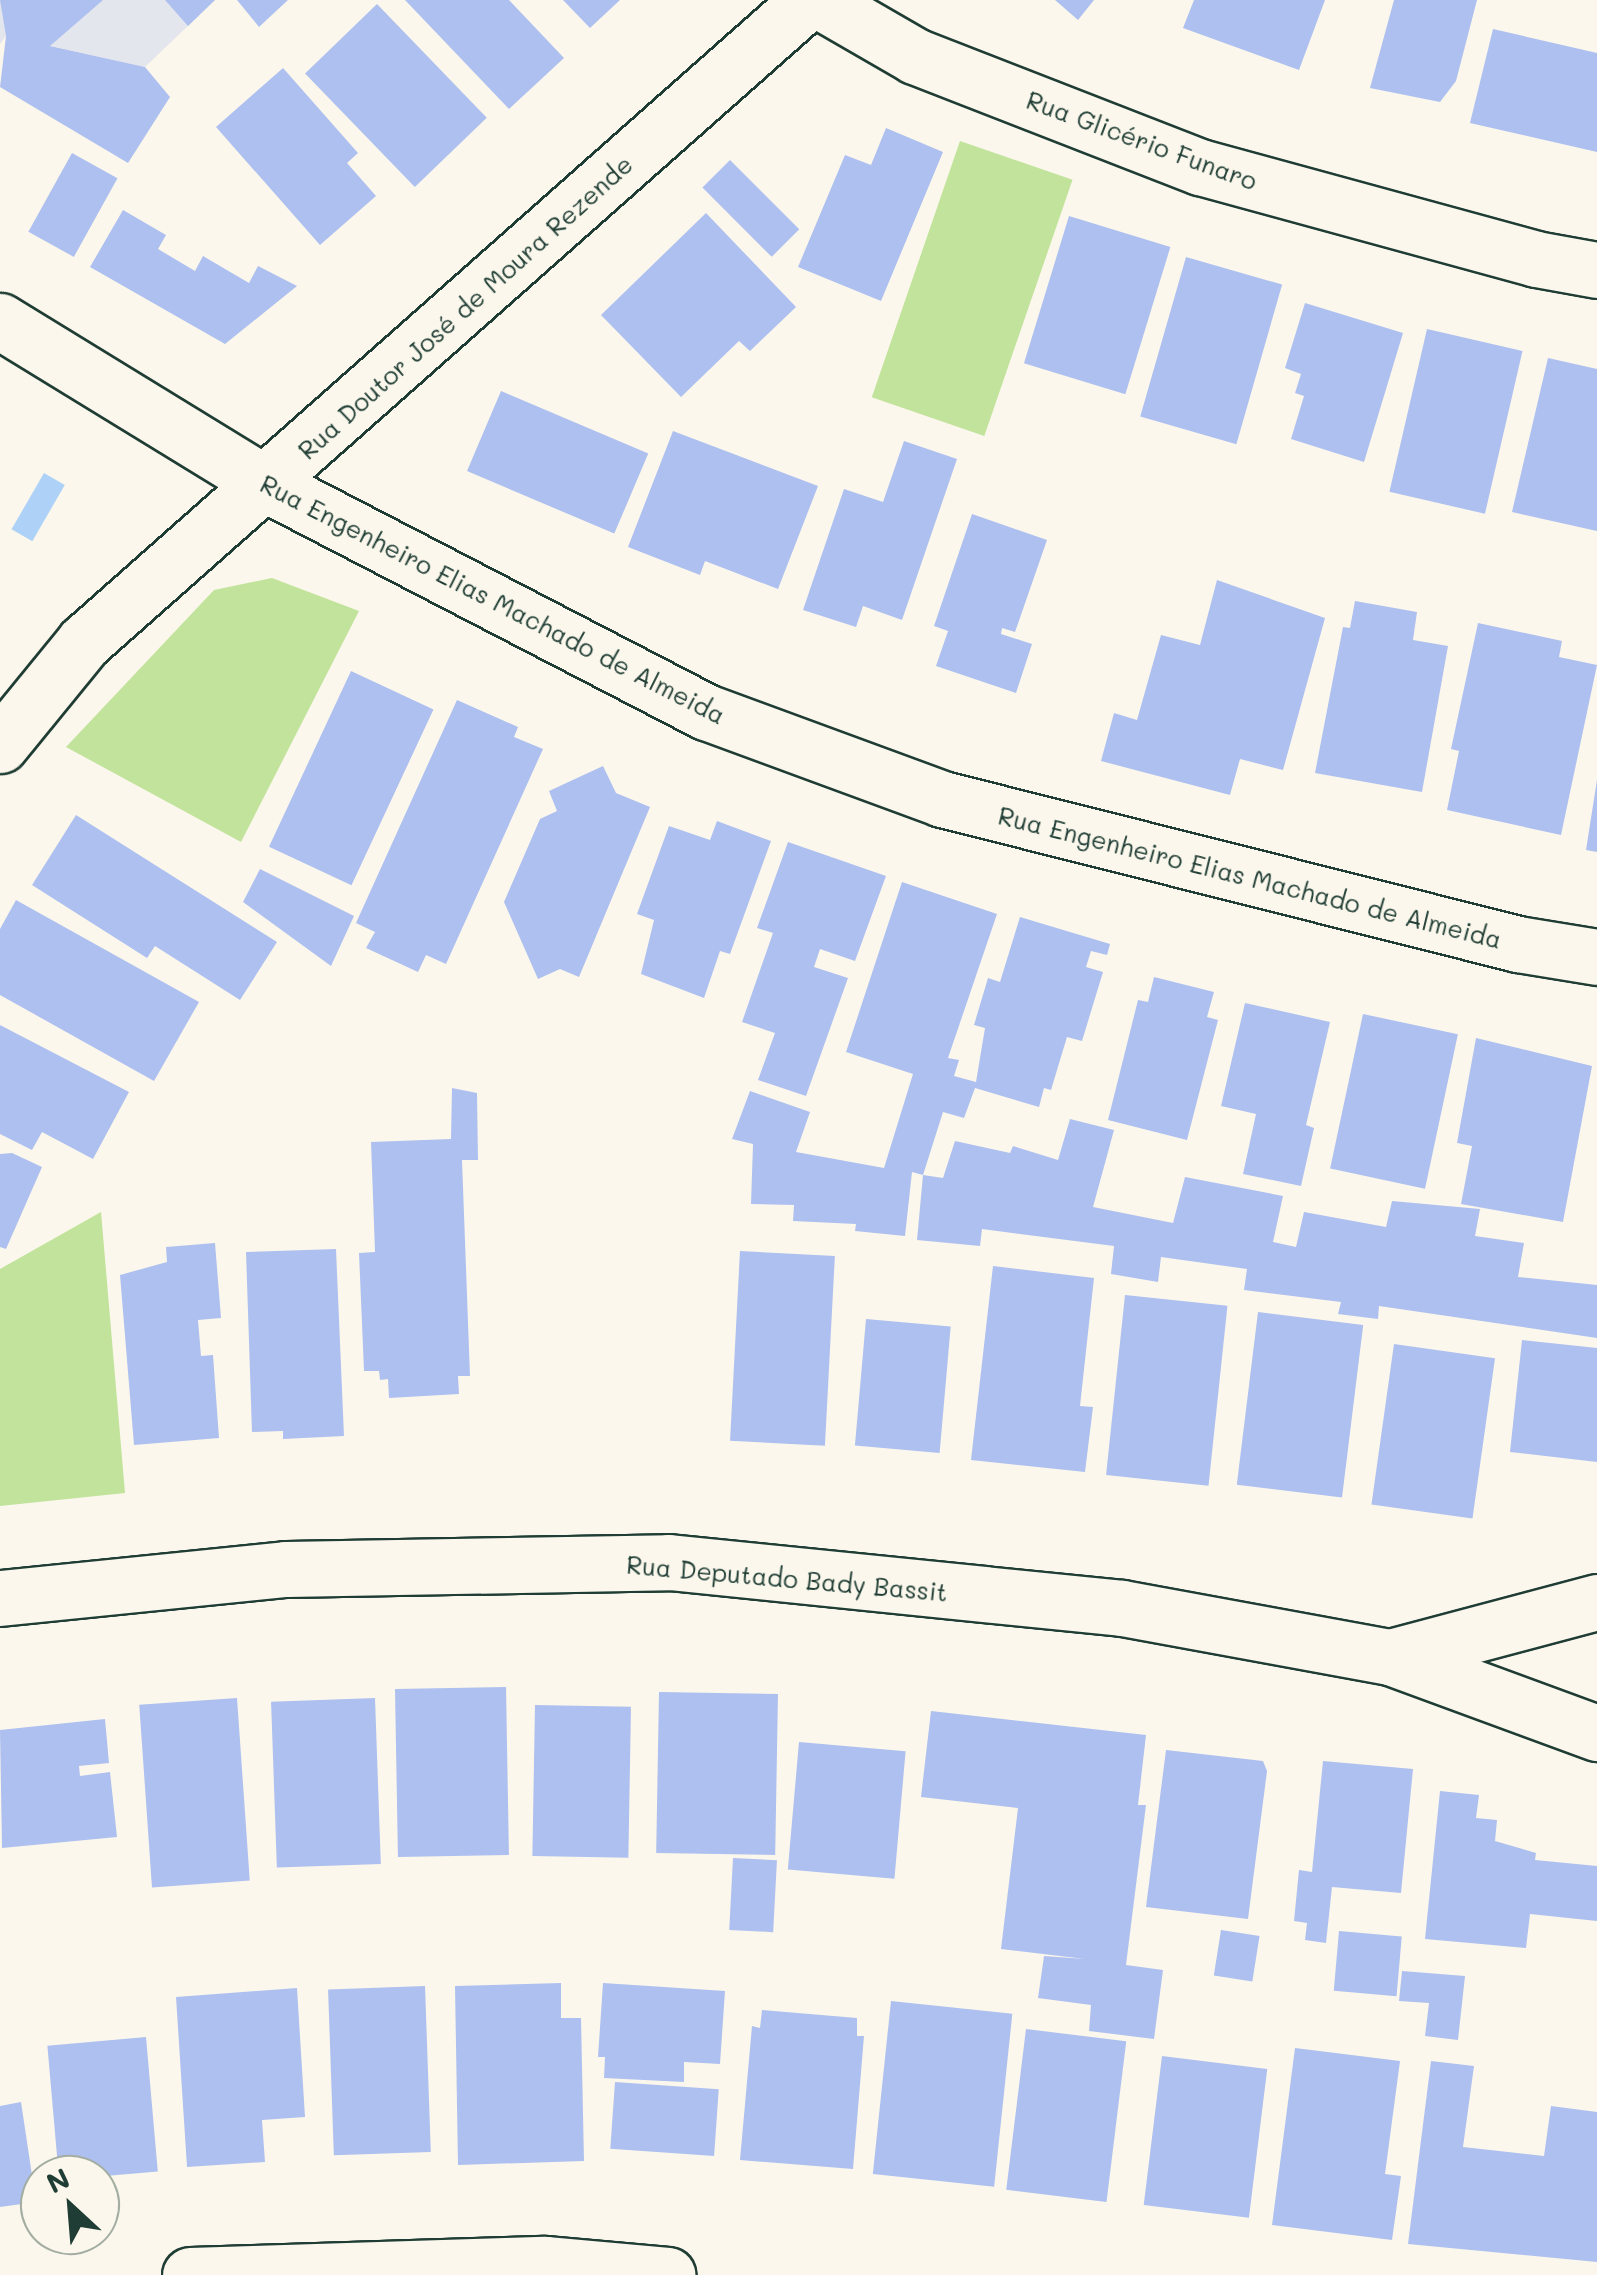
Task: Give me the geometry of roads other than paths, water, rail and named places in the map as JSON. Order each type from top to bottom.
[{"type":"street","name":"Rua Doutor José de Moura Rezende","points":[[0,745],[84,642],[809,0]]},
{"type":"street","name":"Rua Glicério Funaro","points":[[818,0],[916,56],[1200,167],[1536,259],[1597,270]]},
{"type":"street","name":"Rua Engenheiro Elias Machado de Almeida","points":[[0,321],[264,483],[706,712],[942,799],[1442,926],[1597,957]]},
{"type":"street","name":"Rua Deputado Bady Bassit","points":[[0,1598],[286,1569],[669,1562],[1122,1608],[1390,1657],[1597,1732]]},
{"type":"street","name":"Rua Deputado Bady Bassit","points":[[1390,1657],[1597,1602]]},
{"type":"street","points":[[190,2275],[545,2264],[668,2275]]},
{"type":"water","points":[[44,473],[65,485],[32,541],[12,529]]}]
